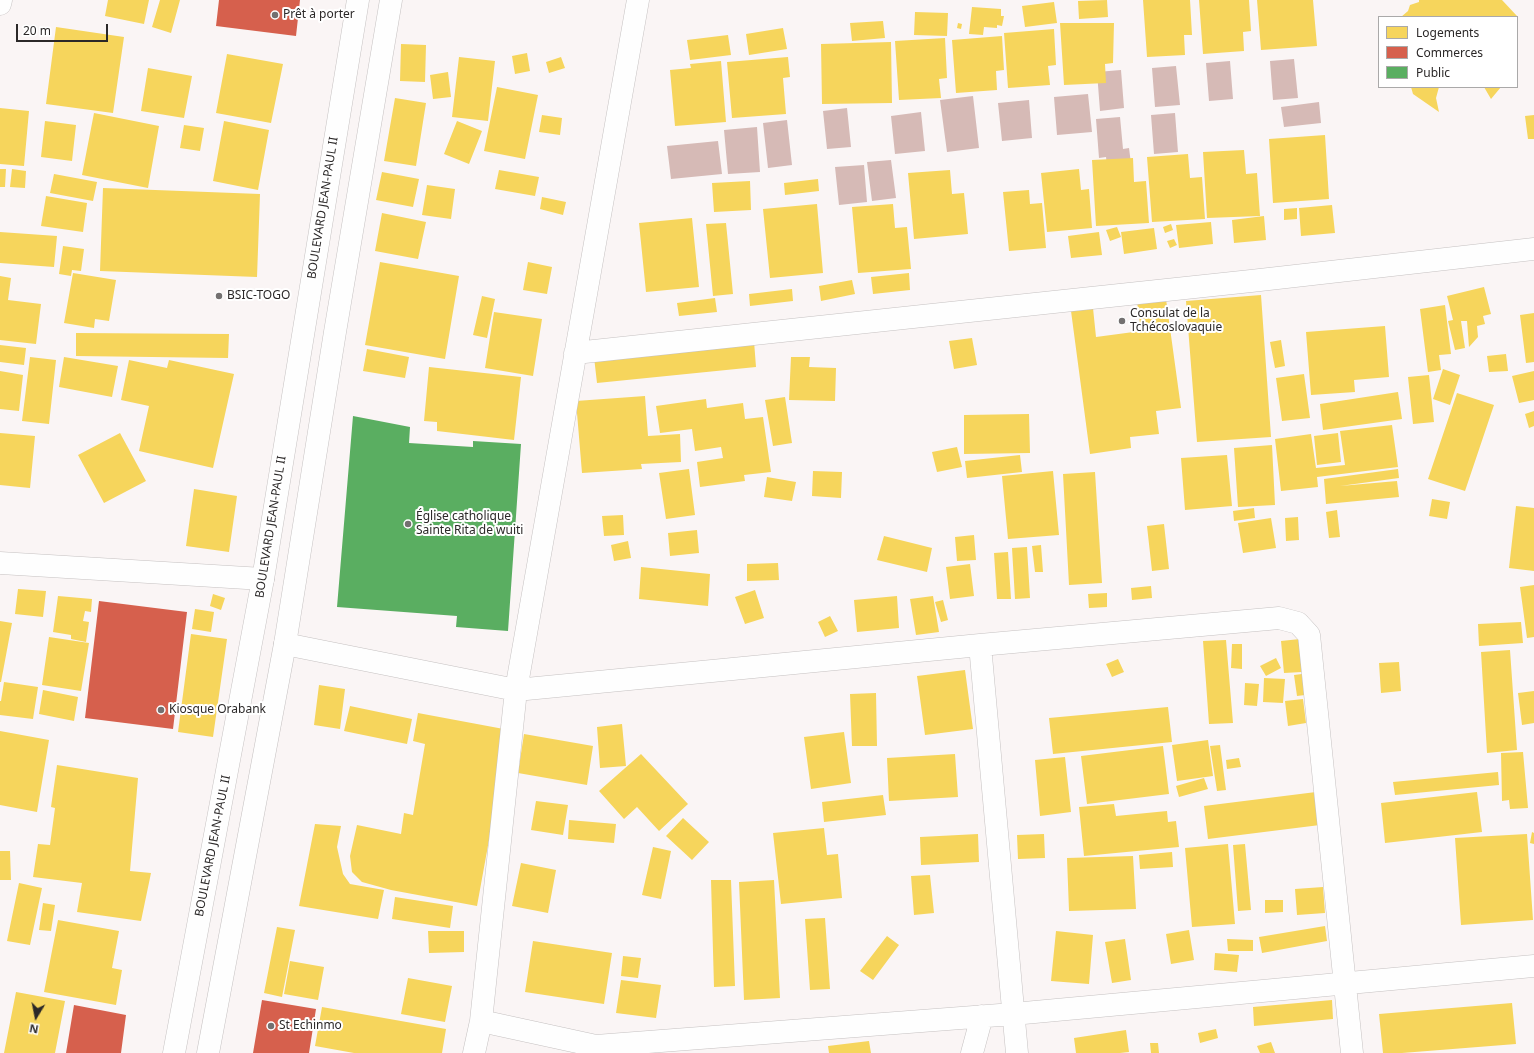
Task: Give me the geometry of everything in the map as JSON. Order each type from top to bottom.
[{"type":"street","points":[[0,4],[1,0]]},
{"type":"street","name":"BOULEVARD JEAN-PAUL II","points":[[174,1053],[263,579],[358,0]]},
{"type":"street","points":[[208,1053],[285,644],[391,0]]},
{"type":"street","points":[[623,0],[642,0]]},
{"type":"street","points":[[474,1053],[481,1021],[516,690],[638,0]]},
{"type":"street","points":[[575,353],[1236,283],[1534,249]]},
{"type":"street","points":[[0,563],[263,579]]},
{"type":"street","points":[[285,644],[516,690],[980,644],[1279,618],[1298,623],[1309,635],[1352,1053]]},
{"type":"street","points":[[980,644],[1017,1053]]},
{"type":"street","points":[[481,1021],[596,1046],[1013,1014],[1534,966]]},
{"type":"street","points":[[972,1053],[982,1016]]},
{"type":"shaded area","points":[[1294,59],[1298,98],[1273,100],[1270,61]]},
{"type":"shaded area","points":[[1230,61],[1233,99],[1209,101],[1206,63]]},
{"type":"shaded area","points":[[1176,66],[1180,105],[1155,107],[1152,68]]},
{"type":"shaded area","points":[[1121,70],[1124,108],[1100,111],[1097,72]]},
{"type":"shaded area","points":[[1088,94],[1092,132],[1057,135],[1054,97]]},
{"type":"shaded area","points":[[973,96],[979,148],[947,152],[940,100]]},
{"type":"shaded area","points":[[1029,100],[1032,138],[1002,141],[998,103]]},
{"type":"shaded area","points":[[1319,102],[1321,123],[1284,127],[1281,107]]},
{"type":"shaded area","points":[[847,108],[851,147],[827,149],[823,111]]},
{"type":"shaded area","points":[[921,112],[925,151],[895,154],[891,116]]},
{"type":"shaded area","points":[[1175,113],[1178,152],[1154,154],[1151,115]]},
{"type":"shaded area","points":[[1120,117],[1123,149],[1129,148],[1134,187],[1110,189],[1106,157],[1099,158],[1096,119]]},
{"type":"shaded area","points":[[787,120],[792,165],[768,168],[763,123]]},
{"type":"shaded area","points":[[757,127],[760,172],[728,174],[724,130]]},
{"type":"shaded area","points":[[718,141],[722,174],[671,179],[667,146]]},
{"type":"shaded area","points":[[891,160],[896,198],[872,201],[867,162]]},
{"type":"shaded area","points":[[864,165],[867,202],[839,205],[835,167]]},
{"type":"building: Logements","points":[[108,0],[149,0],[144,24],[105,16]]},
{"type":"building: Logements","points":[[160,0],[180,0],[171,33],[152,27]]},
{"type":"building: Logements","points":[[1107,0],[1108,17],[1079,19],[1078,1]]},
{"type":"building: Logements","points":[[1143,0],[1190,0],[1192,35],[1184,35],[1185,55],[1147,57]]},
{"type":"building: Logements","points":[[1199,0],[1249,0],[1251,31],[1243,32],[1244,51],[1203,54]]},
{"type":"building: Logements","points":[[1257,0],[1313,0],[1317,46],[1261,50]]},
{"type":"building: Logements","points":[[1419,0],[1502,0],[1517,16],[1402,16],[1408,11],[1410,5],[1419,2]]},
{"type":"building: Logements","points":[[1054,2],[1057,23],[1025,27],[1022,6]]},
{"type":"building: Logements","points":[[972,7],[1001,9],[1001,16],[1004,16],[1002,26],[997,25],[997,28],[984,27],[983,35],[969,34]]},
{"type":"building: Logements","points":[[915,12],[948,13],[947,36],[914,35]]},
{"type":"building: Logements","points":[[883,21],[885,38],[852,41],[850,23]]},
{"type":"building: Logements","points":[[958,23],[962,24],[961,29],[957,28]]},
{"type":"building: Logements","points":[[1060,23],[1114,23],[1113,63],[1105,64],[1106,83],[1064,85]]},
{"type":"building: Logements","points":[[56,27],[124,37],[113,113],[46,104]]},
{"type":"building: Logements","points":[[783,28],[787,49],[749,55],[746,34]]},
{"type":"building: Logements","points":[[1054,29],[1056,65],[1048,66],[1050,85],[1008,88],[1004,33]]},
{"type":"building: Logements","points":[[728,35],[731,55],[690,60],[687,40]]},
{"type":"building: Logements","points":[[1002,36],[1004,70],[996,71],[997,90],[956,93],[952,40]]},
{"type":"building: Logements","points":[[945,38],[947,78],[939,79],[941,98],[899,100],[895,41]]},
{"type":"building: Logements","points":[[891,42],[892,103],[822,104],[821,44]]},
{"type":"building: Logements","points":[[401,44],[426,45],[425,82],[400,81]]},
{"type":"building: Logements","points":[[527,53],[530,71],[515,74],[512,56]]},
{"type":"building: Logements","points":[[227,54],[283,64],[271,123],[216,113]]},
{"type":"building: Logements","points":[[459,57],[495,61],[488,121],[452,117]]},
{"type":"building: Logements","points":[[561,57],[565,68],[549,73],[546,62]]},
{"type":"building: Logements","points":[[788,57],[790,77],[783,78],[786,114],[732,118],[727,62]]},
{"type":"building: Logements","points":[[721,61],[726,122],[675,126],[670,70],[691,68],[690,64]]},
{"type":"building: Logements","points":[[148,68],[192,76],[184,118],[141,111]]},
{"type":"building: Logements","points":[[448,72],[451,97],[433,99],[430,75]]},
{"type":"building: Logements","points":[[497,87],[538,95],[525,159],[484,151]]},
{"type":"building: Logements","points":[[1411,88],[1439,88],[1436,98],[1439,112],[1413,94]]},
{"type":"building: Logements","points":[[1485,88],[1500,88],[1491,99]]},
{"type":"building: Logements","points":[[395,98],[426,103],[416,166],[384,161]]},
{"type":"building: Logements","points":[[0,108],[29,111],[24,166],[0,164]]},
{"type":"building: Logements","points":[[94,113],[159,126],[148,188],[82,175]]},
{"type":"building: Logements","points":[[542,115],[562,118],[560,135],[539,132]]},
{"type":"building: Logements","points":[[1534,115],[1534,139],[1528,139],[1525,116]]},
{"type":"building: Logements","points":[[45,121],[76,125],[72,161],[41,157]]},
{"type":"building: Logements","points":[[224,121],[269,130],[258,190],[213,181]]},
{"type":"building: Logements","points":[[457,121],[482,131],[469,164],[444,154]]},
{"type":"building: Logements","points":[[184,125],[204,128],[200,151],[180,148]]},
{"type":"building: Logements","points":[[1325,135],[1329,199],[1273,203],[1269,139]]},
{"type":"building: Logements","points":[[1244,150],[1246,174],[1257,173],[1260,216],[1207,218],[1203,152]]},
{"type":"building: Logements","points":[[1188,154],[1190,178],[1202,177],[1205,219],[1152,222],[1147,157]]},
{"type":"building: Logements","points":[[1133,158],[1134,182],[1146,181],[1149,223],[1096,226],[1092,160]]},
{"type":"building: Logements","points":[[0,169],[6,169],[5,187],[0,187]]},
{"type":"building: Logements","points":[[12,169],[26,171],[25,188],[10,187]]},
{"type":"building: Logements","points":[[1079,169],[1081,190],[1089,189],[1092,228],[1047,232],[1041,173]]},
{"type":"building: Logements","points":[[499,170],[539,177],[535,196],[495,189]]},
{"type":"building: Logements","points":[[950,170],[952,194],[964,193],[968,234],[914,239],[908,173]]},
{"type":"building: Logements","points":[[382,172],[419,179],[413,207],[376,200]]},
{"type":"building: Logements","points":[[54,174],[97,182],[93,201],[50,193]]},
{"type":"building: Logements","points":[[818,179],[819,191],[785,195],[784,183]]},
{"type":"building: Logements","points":[[750,181],[751,210],[714,212],[712,183]]},
{"type":"building: Logements","points":[[427,185],[455,189],[451,219],[422,215]]},
{"type":"building: Logements","points":[[103,188],[260,194],[257,277],[100,271]]},
{"type":"building: Logements","points":[[1029,190],[1030,204],[1042,203],[1046,248],[1009,251],[1003,192]]},
{"type":"building: Logements","points":[[46,196],[87,203],[83,232],[41,226]]},
{"type":"building: Logements","points":[[542,197],[566,202],[563,215],[540,209]]},
{"type":"building: Logements","points":[[817,204],[823,273],[770,278],[763,209]]},
{"type":"building: Logements","points":[[893,204],[895,228],[907,227],[911,269],[858,273],[852,207]]},
{"type":"building: Logements","points":[[1332,205],[1335,233],[1301,236],[1299,208]]},
{"type":"building: Logements","points":[[1297,208],[1297,219],[1284,220],[1284,209]]},
{"type":"building: Logements","points":[[382,213],[426,222],[418,259],[375,251]]},
{"type":"building: Logements","points":[[1264,216],[1266,240],[1234,243],[1232,220]]},
{"type":"building: Logements","points":[[692,218],[699,287],[646,292],[639,223]]},
{"type":"building: Logements","points":[[1211,222],[1213,244],[1179,248],[1176,225]]},
{"type":"building: Logements","points":[[726,223],[733,294],[713,296],[706,224]]},
{"type":"building: Logements","points":[[1171,224],[1173,230],[1165,233],[1163,227]]},
{"type":"building: Logements","points":[[1117,227],[1121,237],[1110,241],[1106,230]]},
{"type":"building: Logements","points":[[1154,228],[1157,249],[1124,254],[1121,232]]},
{"type":"building: Logements","points":[[0,232],[57,236],[54,267],[0,263]]},
{"type":"building: Logements","points":[[1099,232],[1102,255],[1071,258],[1068,236]]},
{"type":"building: Logements","points":[[1174,239],[1177,245],[1170,248],[1167,241]]},
{"type":"building: Logements","points":[[63,246],[84,249],[81,271],[72,270],[71,276],[59,274]]},
{"type":"building: Logements","points":[[380,262],[459,276],[445,359],[365,345]]},
{"type":"building: Logements","points":[[528,262],[552,267],[547,294],[523,290]]},
{"type":"building: Logements","points":[[73,273],[116,280],[109,321],[95,319],[94,328],[64,323]]},
{"type":"building: Logements","points":[[909,273],[910,290],[873,294],[871,277]]},
{"type":"building: Logements","points":[[0,276],[11,278],[8,300],[41,304],[36,344],[0,340]]},
{"type":"building: Logements","points":[[852,280],[855,294],[821,301],[819,286]]},
{"type":"building: Logements","points":[[1484,287],[1491,314],[1483,316],[1485,324],[1477,326],[1478,337],[1469,347],[1467,321],[1461,321],[1465,348],[1455,350],[1448,321],[1453,320],[1447,296]]},
{"type":"building: Logements","points":[[792,289],[793,301],[750,306],[749,294]]},
{"type":"building: Logements","points":[[1261,295],[1271,437],[1197,442],[1186,301]]},
{"type":"building: Logements","points":[[482,296],[495,299],[487,338],[473,335]]},
{"type":"building: Logements","points":[[715,298],[717,312],[679,316],[677,303]]},
{"type":"building: Logements","points":[[1166,299],[1181,408],[1156,411],[1159,434],[1130,437],[1131,448],[1090,454],[1071,311],[1093,308],[1096,337],[1141,331],[1137,302]]},
{"type":"building: Logements","points":[[1445,305],[1451,354],[1439,355],[1441,370],[1428,372],[1420,309]]},
{"type":"building: Logements","points":[[494,312],[542,319],[533,376],[485,368]]},
{"type":"building: Logements","points":[[1534,313],[1534,362],[1526,363],[1520,315]]},
{"type":"building: Logements","points":[[1385,326],[1389,377],[1354,380],[1355,392],[1311,395],[1306,332]]},
{"type":"building: Logements","points":[[76,333],[229,334],[228,358],[76,356]]},
{"type":"building: Logements","points":[[972,338],[977,365],[954,369],[949,341]]},
{"type":"building: Logements","points":[[1281,340],[1285,366],[1275,368],[1270,342]]},
{"type":"building: Logements","points":[[754,341],[756,367],[597,383],[594,357]]},
{"type":"building: Logements","points":[[0,345],[26,348],[24,365],[0,362]]},
{"type":"building: Logements","points":[[367,349],[409,357],[405,378],[363,371]]},
{"type":"building: Logements","points":[[1506,354],[1508,371],[1489,372],[1487,356]]},
{"type":"building: Logements","points":[[30,357],[56,360],[49,424],[22,421]]},
{"type":"building: Logements","points":[[64,357],[118,366],[112,397],[59,387]]},
{"type":"building: Logements","points":[[791,357],[810,357],[809,367],[836,368],[835,401],[789,400]]},
{"type":"building: Logements","points":[[129,360],[167,368],[169,360],[234,374],[213,468],[139,451],[149,406],[121,400]]},
{"type":"building: Logements","points":[[429,367],[521,377],[514,440],[437,431],[437,422],[424,421]]},
{"type":"building: Logements","points":[[1443,369],[1460,375],[1450,405],[1433,399]]},
{"type":"building: Logements","points":[[0,371],[23,375],[19,411],[0,409]]},
{"type":"building: Logements","points":[[1534,371],[1534,400],[1519,403],[1512,376]]},
{"type":"building: Logements","points":[[1304,374],[1310,418],[1282,421],[1276,378]]},
{"type":"building: Logements","points":[[1429,375],[1434,422],[1413,424],[1408,377]]},
{"type":"building: Logements","points":[[1398,392],[1402,419],[1323,430],[1320,404]]},
{"type":"building: Logements","points":[[1457,393],[1494,405],[1465,491],[1428,479]]},
{"type":"building: Logements","points":[[645,396],[648,436],[680,434],[681,462],[641,464],[642,469],[582,473],[576,401]]},
{"type":"building: Logements","points":[[785,397],[792,443],[773,446],[765,400]]},
{"type":"building: Logements","points":[[706,399],[707,408],[743,403],[745,419],[763,417],[771,472],[744,475],[745,481],[700,487],[697,462],[723,458],[721,447],[695,451],[692,429],[660,433],[656,406]]},
{"type":"building: Logements","points":[[1534,411],[1534,426],[1529,428],[1525,414]]},
{"type":"building: Logements","points":[[1029,414],[1030,453],[964,454],[964,415]]},
{"type":"building: Logements","points":[[1392,425],[1398,467],[1317,477],[1318,487],[1281,491],[1275,439],[1311,434],[1316,468],[1345,465],[1340,431]]},
{"type":"building: Logements","points":[[0,433],[35,436],[30,488],[0,485]]},
{"type":"building: Logements","points":[[120,433],[146,481],[104,503],[78,455]]},
{"type":"building: Logements","points":[[1338,433],[1341,462],[1317,465],[1314,436]]},
{"type":"building: Logements","points":[[1272,445],[1275,505],[1238,507],[1234,448]]},
{"type":"building: Logements","points":[[957,447],[962,467],[937,472],[932,452]]},
{"type":"building: Logements","points":[[1020,455],[1022,472],[967,478],[965,461]]},
{"type":"building: Logements","points":[[1227,455],[1232,506],[1185,510],[1181,458]]},
{"type":"building: Logements","points":[[689,469],[695,515],[666,519],[659,473]]},
{"type":"building: Logements","points":[[1398,469],[1399,478],[1340,486],[1397,481],[1399,497],[1326,504],[1324,479]]},
{"type":"building: Logements","points":[[813,471],[842,472],[841,498],[812,496]]},
{"type":"building: Logements","points":[[1053,471],[1059,535],[1008,539],[1002,476]]},
{"type":"building: Logements","points":[[1095,472],[1102,583],[1069,585],[1063,474]]},
{"type":"building: Logements","points":[[767,477],[796,482],[792,501],[764,497]]},
{"type":"building: Logements","points":[[194,489],[237,496],[229,552],[186,546]]},
{"type":"building: Logements","points":[[1432,499],[1450,502],[1447,519],[1429,516]]},
{"type":"building: Logements","points":[[1516,506],[1534,508],[1534,571],[1509,568]]},
{"type":"building: Logements","points":[[1254,508],[1255,518],[1234,521],[1233,511]]},
{"type":"building: Logements","points":[[1337,510],[1340,537],[1329,538],[1326,512]]},
{"type":"building: Logements","points":[[623,515],[624,535],[604,536],[602,516]]},
{"type":"building: Logements","points":[[1298,517],[1299,540],[1286,541],[1285,518]]},
{"type":"building: Logements","points":[[1271,518],[1276,548],[1243,553],[1238,523]]},
{"type":"building: Logements","points":[[1164,524],[1169,569],[1152,571],[1147,526]]},
{"type":"building: Logements","points":[[697,530],[699,553],[670,556],[668,533]]},
{"type":"building: Logements","points":[[974,535],[976,560],[957,561],[955,537]]},
{"type":"building: Logements","points":[[884,536],[932,548],[927,572],[877,560]]},
{"type":"building: Logements","points":[[628,541],[631,558],[614,561],[611,545]]},
{"type":"building: Logements","points":[[1041,545],[1043,572],[1035,572],[1032,546]]},
{"type":"building: Logements","points":[[1027,547],[1030,598],[1015,599],[1012,548]]},
{"type":"building: Logements","points":[[1008,552],[1011,599],[997,599],[994,553]]},
{"type":"building: Logements","points":[[778,563],[779,580],[747,581],[747,564]]},
{"type":"building: Logements","points":[[970,564],[974,596],[950,599],[946,567]]},
{"type":"building: Logements","points":[[641,567],[710,574],[708,606],[639,599]]},
{"type":"building: Logements","points":[[1534,585],[1534,637],[1527,638],[1520,587]]},
{"type":"building: Logements","points":[[1151,586],[1152,598],[1132,600],[1131,588]]},
{"type":"building: Logements","points":[[18,589],[46,591],[43,617],[15,614]]},
{"type":"building: Logements","points":[[755,590],[764,618],[745,624],[735,597]]},
{"type":"building: Logements","points":[[1107,593],[1107,607],[1089,608],[1088,594]]},
{"type":"building: Logements","points":[[213,594],[225,598],[221,610],[210,606]]},
{"type":"building: Logements","points":[[58,596],[92,599],[91,612],[85,611],[83,621],[89,622],[86,642],[71,639],[71,635],[53,632]]},
{"type":"building: Logements","points":[[897,596],[899,628],[857,632],[854,600]]},
{"type":"building: Logements","points":[[933,596],[939,632],[916,635],[910,599]]},
{"type":"building: Logements","points":[[943,600],[948,620],[941,622],[935,602]]},
{"type":"building: Logements","points":[[195,609],[214,612],[211,632],[192,629]]},
{"type":"building: Logements","points":[[830,616],[838,631],[825,637],[818,622]]},
{"type":"building: Logements","points":[[0,621],[12,623],[1,682],[0,682]]},
{"type":"building: Logements","points":[[1521,622],[1523,643],[1479,646],[1478,624]]},
{"type":"building: Logements","points":[[191,634],[227,639],[213,737],[178,732]]},
{"type":"building: Logements","points":[[49,637],[89,643],[81,691],[42,685]]},
{"type":"building: Logements","points":[[1300,639],[1302,672],[1284,673],[1281,641]]},
{"type":"building: Logements","points":[[1226,640],[1233,723],[1209,724],[1203,641]]},
{"type":"building: Logements","points":[[1232,644],[1242,644],[1242,669],[1231,668]]},
{"type":"building: Logements","points":[[1510,650],[1517,750],[1487,753],[1481,652]]},
{"type":"building: Logements","points":[[1276,658],[1281,668],[1266,676],[1260,666]]},
{"type":"building: Logements","points":[[1118,659],[1124,672],[1112,677],[1106,664]]},
{"type":"building: Logements","points":[[1399,662],[1401,691],[1381,693],[1379,663]]},
{"type":"building: Logements","points":[[965,670],[973,729],[925,735],[917,676]]},
{"type":"building: Logements","points":[[1310,673],[1313,694],[1297,696],[1294,675]]},
{"type":"building: Logements","points":[[1264,678],[1285,679],[1283,703],[1263,702]]},
{"type":"building: Logements","points":[[4,682],[38,687],[33,719],[0,715],[0,701]]},
{"type":"building: Logements","points":[[1245,683],[1259,684],[1257,706],[1244,705]]},
{"type":"building: Logements","points":[[319,685],[345,689],[340,729],[314,725]]},
{"type":"building: Logements","points":[[43,690],[78,697],[74,721],[39,714]]},
{"type":"building: Logements","points":[[1534,691],[1534,723],[1522,725],[1518,693]]},
{"type":"building: Logements","points":[[876,693],[877,746],[852,746],[850,694]]},
{"type":"building: Logements","points":[[1303,699],[1306,723],[1288,726],[1285,701]]},
{"type":"building: Logements","points":[[350,706],[412,719],[407,744],[344,731]]},
{"type":"building: Logements","points":[[1168,707],[1172,742],[1053,754],[1049,718]]},
{"type":"building: Logements","points":[[418,713],[509,730],[477,906],[391,890],[362,882],[352,872],[350,856],[357,825],[401,834],[404,813],[413,815],[425,744],[413,741]]},
{"type":"building: Logements","points":[[622,724],[626,766],[600,768],[597,727]]},
{"type":"building: Logements","points":[[0,731],[49,740],[37,812],[0,805]]},
{"type":"building: Logements","points":[[844,732],[851,783],[811,789],[804,737]]},
{"type":"building: Logements","points":[[524,734],[593,746],[587,785],[518,773]]},
{"type":"building: Logements","points":[[1208,740],[1213,776],[1177,781],[1172,745]]},
{"type":"building: Logements","points":[[1220,745],[1226,790],[1217,791],[1210,746]]},
{"type":"building: Logements","points":[[1163,746],[1169,794],[1087,804],[1081,756]]},
{"type":"building: Logements","points":[[1523,752],[1528,808],[1510,809],[1509,800],[1502,801],[1501,753]]},
{"type":"building: Logements","points":[[641,754],[688,804],[659,831],[637,807],[624,819],[599,791]]},
{"type":"building: Logements","points":[[955,754],[958,797],[889,801],[887,758]]},
{"type":"building: Logements","points":[[1065,757],[1071,812],[1040,816],[1035,760]]},
{"type":"building: Logements","points":[[1239,758],[1241,767],[1227,769],[1226,760]]},
{"type":"building: Logements","points":[[57,765],[138,778],[130,871],[151,873],[141,921],[77,912],[82,883],[33,877],[38,844],[50,845],[55,808],[51,807]]},
{"type":"building: Logements","points":[[1498,772],[1499,785],[1395,795],[1393,782]]},
{"type":"building: Logements","points":[[1204,778],[1208,789],[1179,797],[1176,786]]},
{"type":"building: Logements","points":[[1316,792],[1320,825],[1208,839],[1204,806]]},
{"type":"building: Logements","points":[[1477,792],[1482,832],[1385,843],[1381,803]]},
{"type":"building: Logements","points":[[883,795],[886,815],[824,822],[822,802]]},
{"type":"building: Logements","points":[[536,801],[568,805],[563,835],[531,830]]},
{"type":"building: Logements","points":[[1114,804],[1116,816],[1167,811],[1168,822],[1176,821],[1179,847],[1084,856],[1079,807]]},
{"type":"building: Logements","points":[[683,818],[709,842],[692,860],[666,836]]},
{"type":"building: Logements","points":[[569,820],[616,824],[614,843],[568,839]]},
{"type":"building: Logements","points":[[315,824],[341,826],[337,847],[343,874],[350,884],[384,890],[378,919],[299,906]]},
{"type":"building: Logements","points":[[824,828],[827,855],[838,854],[842,898],[781,904],[773,833]]},
{"type":"building: Logements","points":[[1532,832],[1534,833],[1534,844],[1530,843]]},
{"type":"building: Logements","points":[[978,834],[979,862],[921,865],[920,837]]},
{"type":"building: Logements","points":[[1044,834],[1045,858],[1018,859],[1017,835]]},
{"type":"building: Logements","points":[[1527,834],[1533,920],[1461,925],[1455,838]]},
{"type":"building: Logements","points":[[1228,844],[1235,924],[1192,927],[1185,848]]},
{"type":"building: Logements","points":[[1245,844],[1251,910],[1238,911],[1233,845]]},
{"type":"building: Logements","points":[[653,847],[671,851],[661,899],[642,895]]},
{"type":"building: Logements","points":[[0,851],[10,851],[11,880],[0,880]]},
{"type":"building: Logements","points":[[1172,852],[1173,867],[1140,869],[1139,855]]},
{"type":"building: Logements","points":[[1133,856],[1136,909],[1069,911],[1067,858]]},
{"type":"building: Logements","points":[[521,863],[556,870],[548,913],[512,906]]},
{"type":"building: Logements","points":[[930,875],[934,913],[914,915],[911,876]]},
{"type":"building: Logements","points":[[711,880],[731,880],[735,986],[714,987]]},
{"type":"building: Logements","points":[[774,880],[780,998],[744,1000],[739,882]]},
{"type":"building: Logements","points":[[19,883],[42,888],[30,945],[7,941]]},
{"type":"building: Logements","points":[[1323,887],[1325,913],[1297,915],[1295,889]]},
{"type":"building: Logements","points":[[395,897],[453,906],[450,928],[392,919]]},
{"type":"building: Logements","points":[[1265,900],[1283,900],[1283,912],[1265,913]]},
{"type":"building: Logements","points":[[43,903],[55,905],[51,931],[39,930]]},
{"type":"building: Logements","points":[[825,918],[830,989],[810,990],[805,919]]},
{"type":"building: Logements","points":[[58,920],[119,931],[112,968],[122,970],[116,1005],[44,992]]},
{"type":"building: Logements","points":[[1325,926],[1327,941],[1262,953],[1259,937]]},
{"type":"building: Logements","points":[[277,927],[295,930],[282,997],[264,993]]},
{"type":"building: Logements","points":[[1189,930],[1194,960],[1171,964],[1166,934]]},
{"type":"building: Logements","points":[[428,931],[464,931],[464,952],[429,953]]},
{"type":"building: Logements","points":[[1056,931],[1093,935],[1089,984],[1051,981]]},
{"type":"building: Logements","points":[[887,936],[899,945],[873,980],[860,971]]},
{"type":"building: Logements","points":[[1125,939],[1131,980],[1112,983],[1105,942]]},
{"type":"building: Logements","points":[[1227,939],[1253,940],[1253,951],[1228,951]]},
{"type":"building: Logements","points":[[533,941],[612,953],[604,1004],[525,992]]},
{"type":"building: Logements","points":[[1215,953],[1239,955],[1237,972],[1214,970]]},
{"type":"building: Logements","points":[[623,956],[641,958],[638,978],[621,976]]},
{"type":"building: Logements","points":[[290,961],[324,967],[318,1000],[284,994]]},
{"type":"building: Logements","points":[[408,978],[452,986],[445,1022],[401,1014]]},
{"type":"building: Logements","points":[[621,980],[661,985],[656,1018],[616,1013]]},
{"type":"building: Logements","points":[[16,992],[65,1001],[55,1053],[4,1053]]},
{"type":"building: Logements","points":[[1332,1000],[1333,1019],[1254,1026],[1253,1007]]},
{"type":"building: Logements","points":[[1512,1003],[1516,1044],[1402,1053],[1383,1053],[1379,1014]]},
{"type":"building: Logements","points":[[322,1007],[446,1029],[442,1053],[354,1053],[315,1046]]},
{"type":"building: Logements","points":[[1216,1029],[1218,1038],[1200,1043],[1198,1033]]},
{"type":"building: Logements","points":[[1126,1030],[1129,1052],[1076,1053],[1074,1038]]},
{"type":"building: Logements","points":[[869,1041],[871,1053],[829,1053],[828,1046]]},
{"type":"building: Logements","points":[[1271,1042],[1275,1053],[1260,1053],[1257,1046]]},
{"type":"building: Logements","points":[[1150,1043],[1158,1043],[1159,1053],[1151,1053]]},
{"type":"building: Commerces","points":[[219,0],[300,0],[296,36],[216,26]]},
{"type":"building: Commerces","points":[[99,601],[187,612],[173,729],[85,718]]},
{"type":"building: Commerces","points":[[262,1000],[316,1009],[309,1053],[253,1053]]},
{"type":"building: Commerces","points":[[74,1005],[126,1015],[121,1053],[66,1053]]},
{"type":"building: Public","points":[[353,416],[410,427],[409,443],[473,447],[473,441],[521,444],[508,631],[456,627],[457,616],[337,607]]},
{"type":"place","name":"Prêt à porter","points":[[275,15]]},
{"type":"place","name":"BSIC-TOGO","points":[[219,296]]},
{"type":"place","name":"Consulat de la Tchécoslovaquie","points":[[1122,321]]},
{"type":"place","name":"Église catholique Sainte Rita de wuiti","points":[[408,524]]},
{"type":"place","name":"Kiosque Orabank","points":[[161,710]]},
{"type":"place","name":"St Echinmo","points":[[271,1026]]}]
